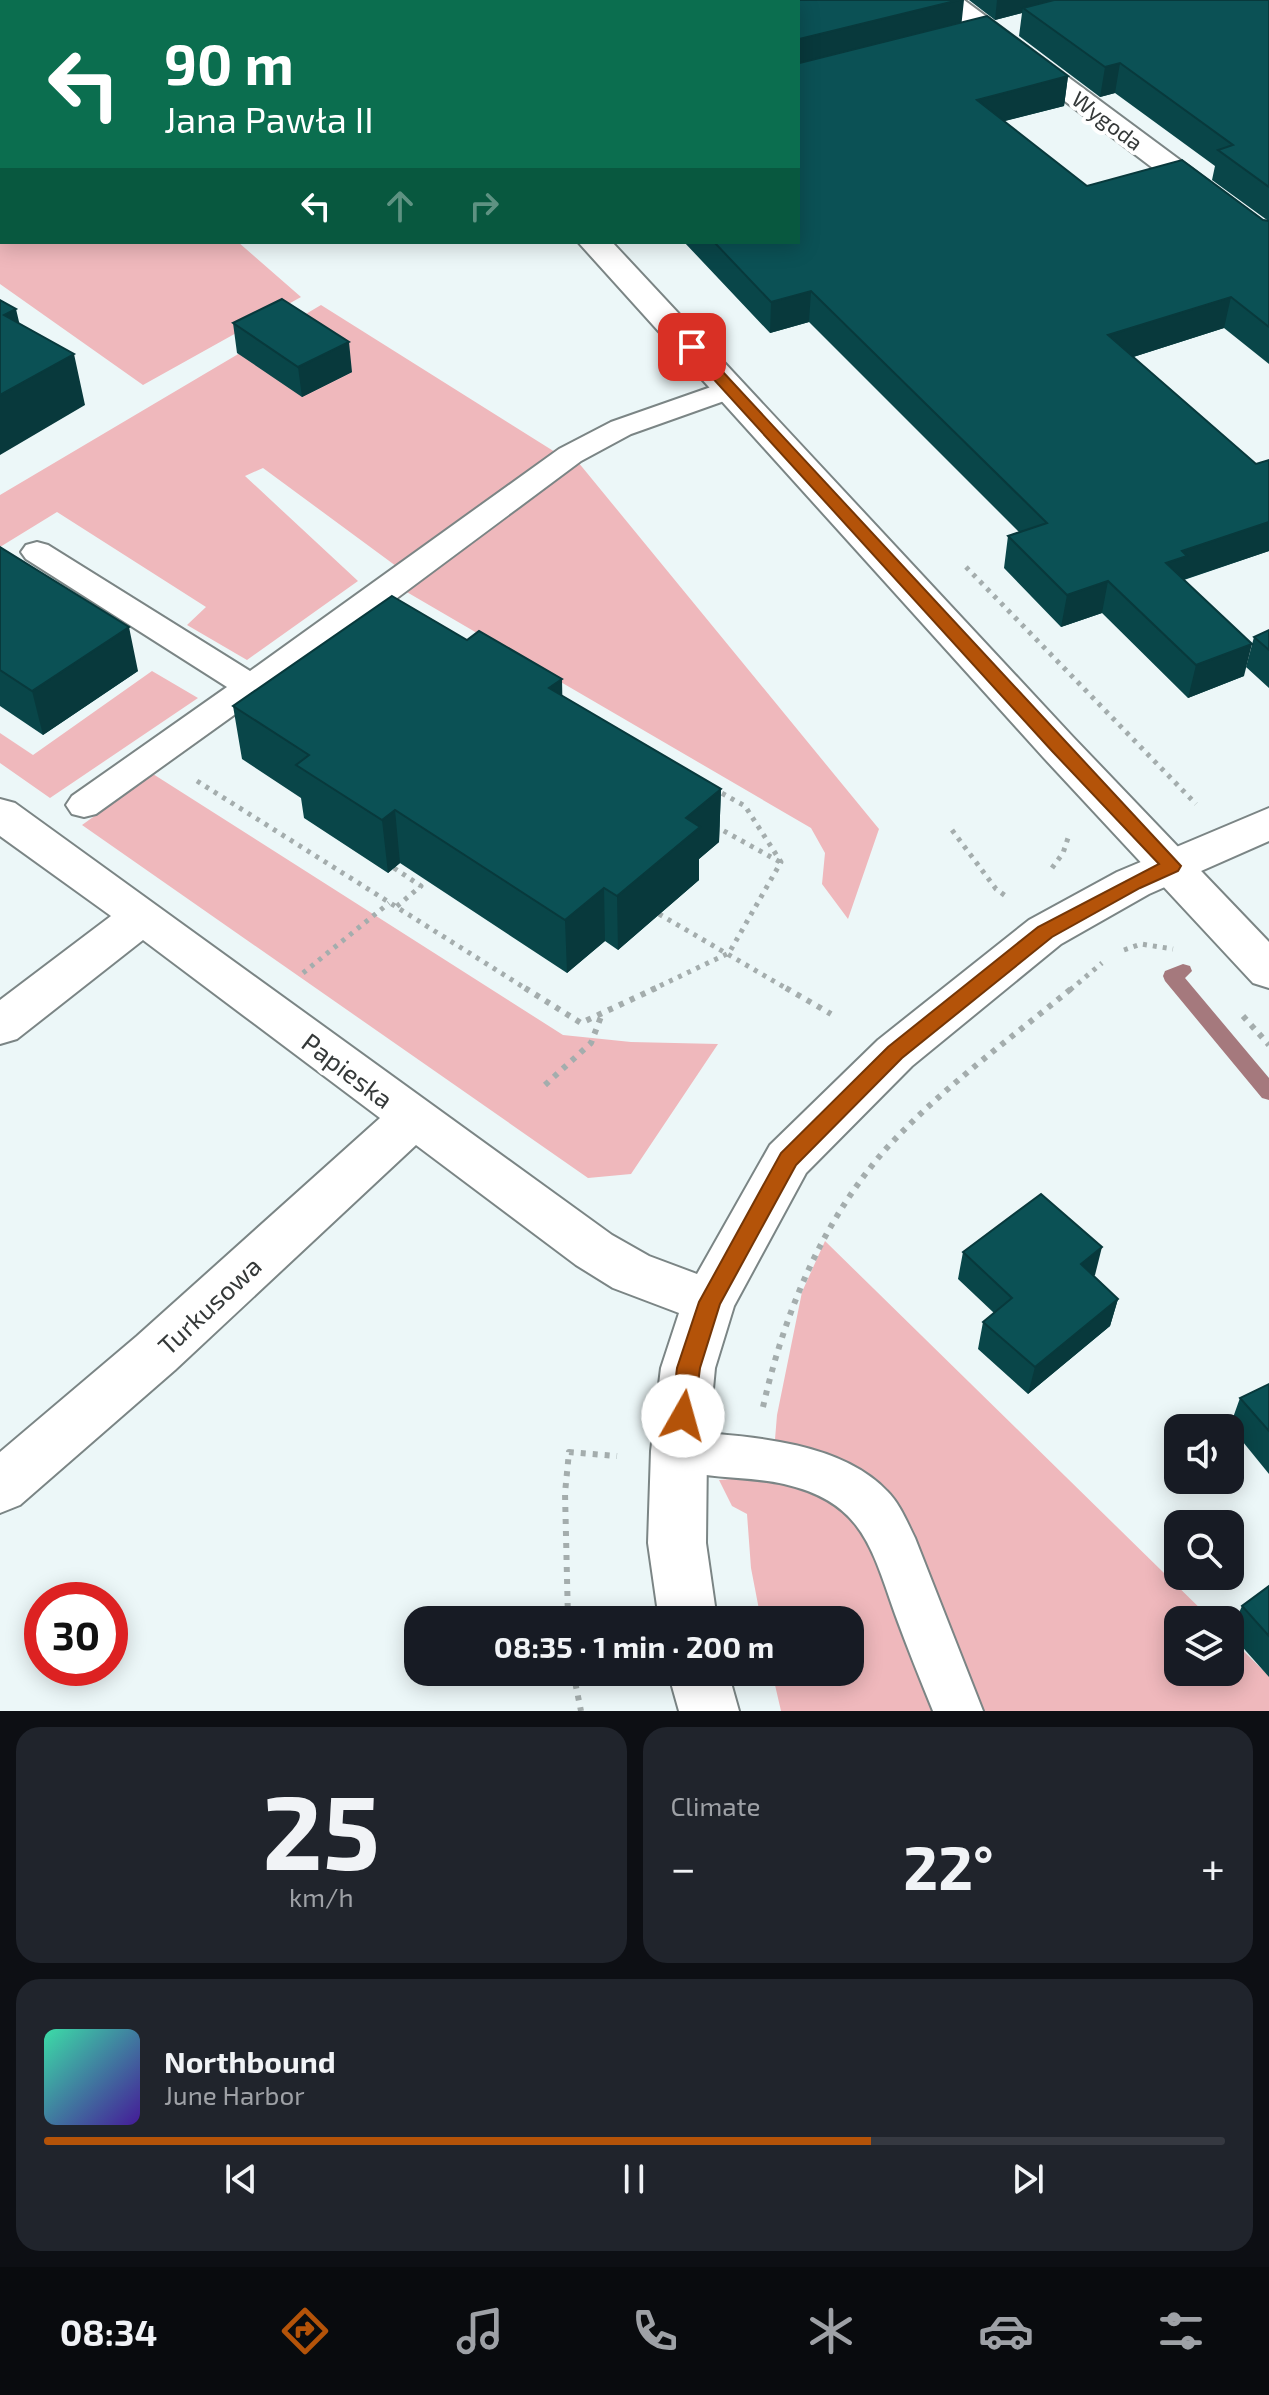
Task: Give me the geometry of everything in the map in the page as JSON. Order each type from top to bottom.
[{"type":"street","name":"Wygoda","points":[[946,0],[1004,28],[1269,241]]},
{"type":"street","points":[[950,42],[1004,28]]},
{"type":"street","points":[[596,244],[1058,747],[1268,970]]},
{"type":"street","name":"Papieska","points":[[0,814],[594,1250],[631,1272],[709,1302]]},
{"type":"street","points":[[686,1606],[677,1543],[679,1456],[688,1368],[709,1302],[788,1159],[895,1053],[1045,932],[1133,883],[1269,823]]},
{"type":"street","points":[[0,1026],[143,916]]},
{"type":"street","name":"Turkusowa","points":[[0,1487],[156,1353],[412,1118]]},
{"type":"street","points":[[702,1686],[709,1711]]},
{"type":"lane","points":[[84,805],[570,455],[621,428],[731,389]]},
{"type":"lane","points":[[37,552],[251,687]]},
{"type":"lane","points":[[679,1456],[760,1458],[843,1484],[870,1504],[890,1536],[938,1667],[958,1711]]},
{"type":"path","points":[[155,755],[581,1023],[729,953],[781,862]]},
{"type":"path","points":[[706,784],[745,806],[781,862]]},
{"type":"path","points":[[712,824],[781,862]]},
{"type":"path","points":[[952,830],[996,889],[1009,898]]},
{"type":"path","points":[[394,868],[421,886],[396,907]]},
{"type":"path","points":[[294,980],[389,903]]},
{"type":"path","points":[[659,914],[831,1014]]},
{"type":"path","points":[[1117,953],[1141,944],[1159,945],[1183,954]]},
{"type":"path","points":[[760,1458],[762,1412],[773,1358],[782,1333],[802,1283],[833,1223],[873,1165],[919,1115],[1108,958]]},
{"type":"path","points":[[1240,1012],[1269,1045]]},
{"type":"path","points":[[545,1085],[591,1043],[602,1013]]},
{"type":"path","points":[[568,1606],[565,1493],[569,1452],[679,1456]]},
{"type":"path","points":[[576,1686],[581,1711]]},
{"type":"shaded area","points":[[0,244],[240,244],[301,297],[143,385],[0,284]]},
{"type":"shaded area","points":[[321,305],[555,452],[396,566],[263,468],[245,476],[358,581],[247,660],[187,625],[206,607],[57,512],[0,547],[0,495]]},
{"type":"shaded area","points":[[578,462],[879,829],[848,919],[822,884],[825,853],[811,828],[405,591]]},
{"type":"shaded area","points":[[152,671],[198,698],[50,798],[0,763],[0,733],[33,755]]},
{"type":"shaded area","points":[[153,774],[563,1035],[631,1042],[718,1044],[631,1174],[588,1178],[82,825]]},
{"type":"shaded area","points":[[825,1241],[1164,1573],[1164,1590],[1181,1590],[1198,1606],[1164,1606],[1164,1686],[1244,1686],[1244,1652],[1269,1676],[1269,1711],[781,1711],[775,1686],[864,1686],[864,1606],[758,1606],[751,1568],[747,1514],[732,1506],[719,1480],[772,1476],[777,1415],[802,1292]]},
{"type":"building","points":[[800,0],[959,0],[800,39]]},
{"type":"building","points":[[1054,0],[1269,0],[1269,187],[1218,150],[1233,145],[1120,63],[1105,67],[1023,8]]},
{"type":"building","points":[[987,16],[1068,76],[977,100],[1087,186],[1182,160],[1263,220],[1269,221],[1269,327],[1231,297],[1108,335],[1256,464],[1269,460],[1269,522],[1182,551],[1187,556],[1166,563],[1252,644],[1196,665],[1108,581],[1067,595],[1008,536],[1047,523],[811,291],[771,302],[716,244],[800,244],[800,63]]},
{"type":"building","points":[[282,299],[349,342],[298,367],[233,323]]},
{"type":"building","points":[[0,300],[16,309],[4,315],[74,354],[0,395]]},
{"type":"building","points":[[0,547],[129,627],[32,691],[0,670]]},
{"type":"building","points":[[392,596],[467,640],[479,631],[562,679],[549,688],[721,789],[686,818],[700,827],[617,896],[604,888],[565,920],[395,810],[382,820],[296,765],[309,755],[233,706]]},
{"type":"building","points":[[1269,630],[1269,650],[1254,637]]},
{"type":"building","points":[[1041,1194],[1102,1247],[1081,1264],[1118,1299],[1035,1367],[983,1322],[1012,1298],[963,1252]]},
{"type":"building","points":[[1269,1384],[1269,1431],[1240,1398]]},
{"type":"building","points":[[1269,1586],[1269,1636],[1244,1606]]},
{"type":"waterway","points":[[1183,971],[1172,976],[1269,1092]]},
{"type":"route","points":[[683,1416],[688,1368],[709,1302],[788,1159],[895,1053],[1045,932],[1133,883],[1172,866],[1058,747],[692,347]]}]
